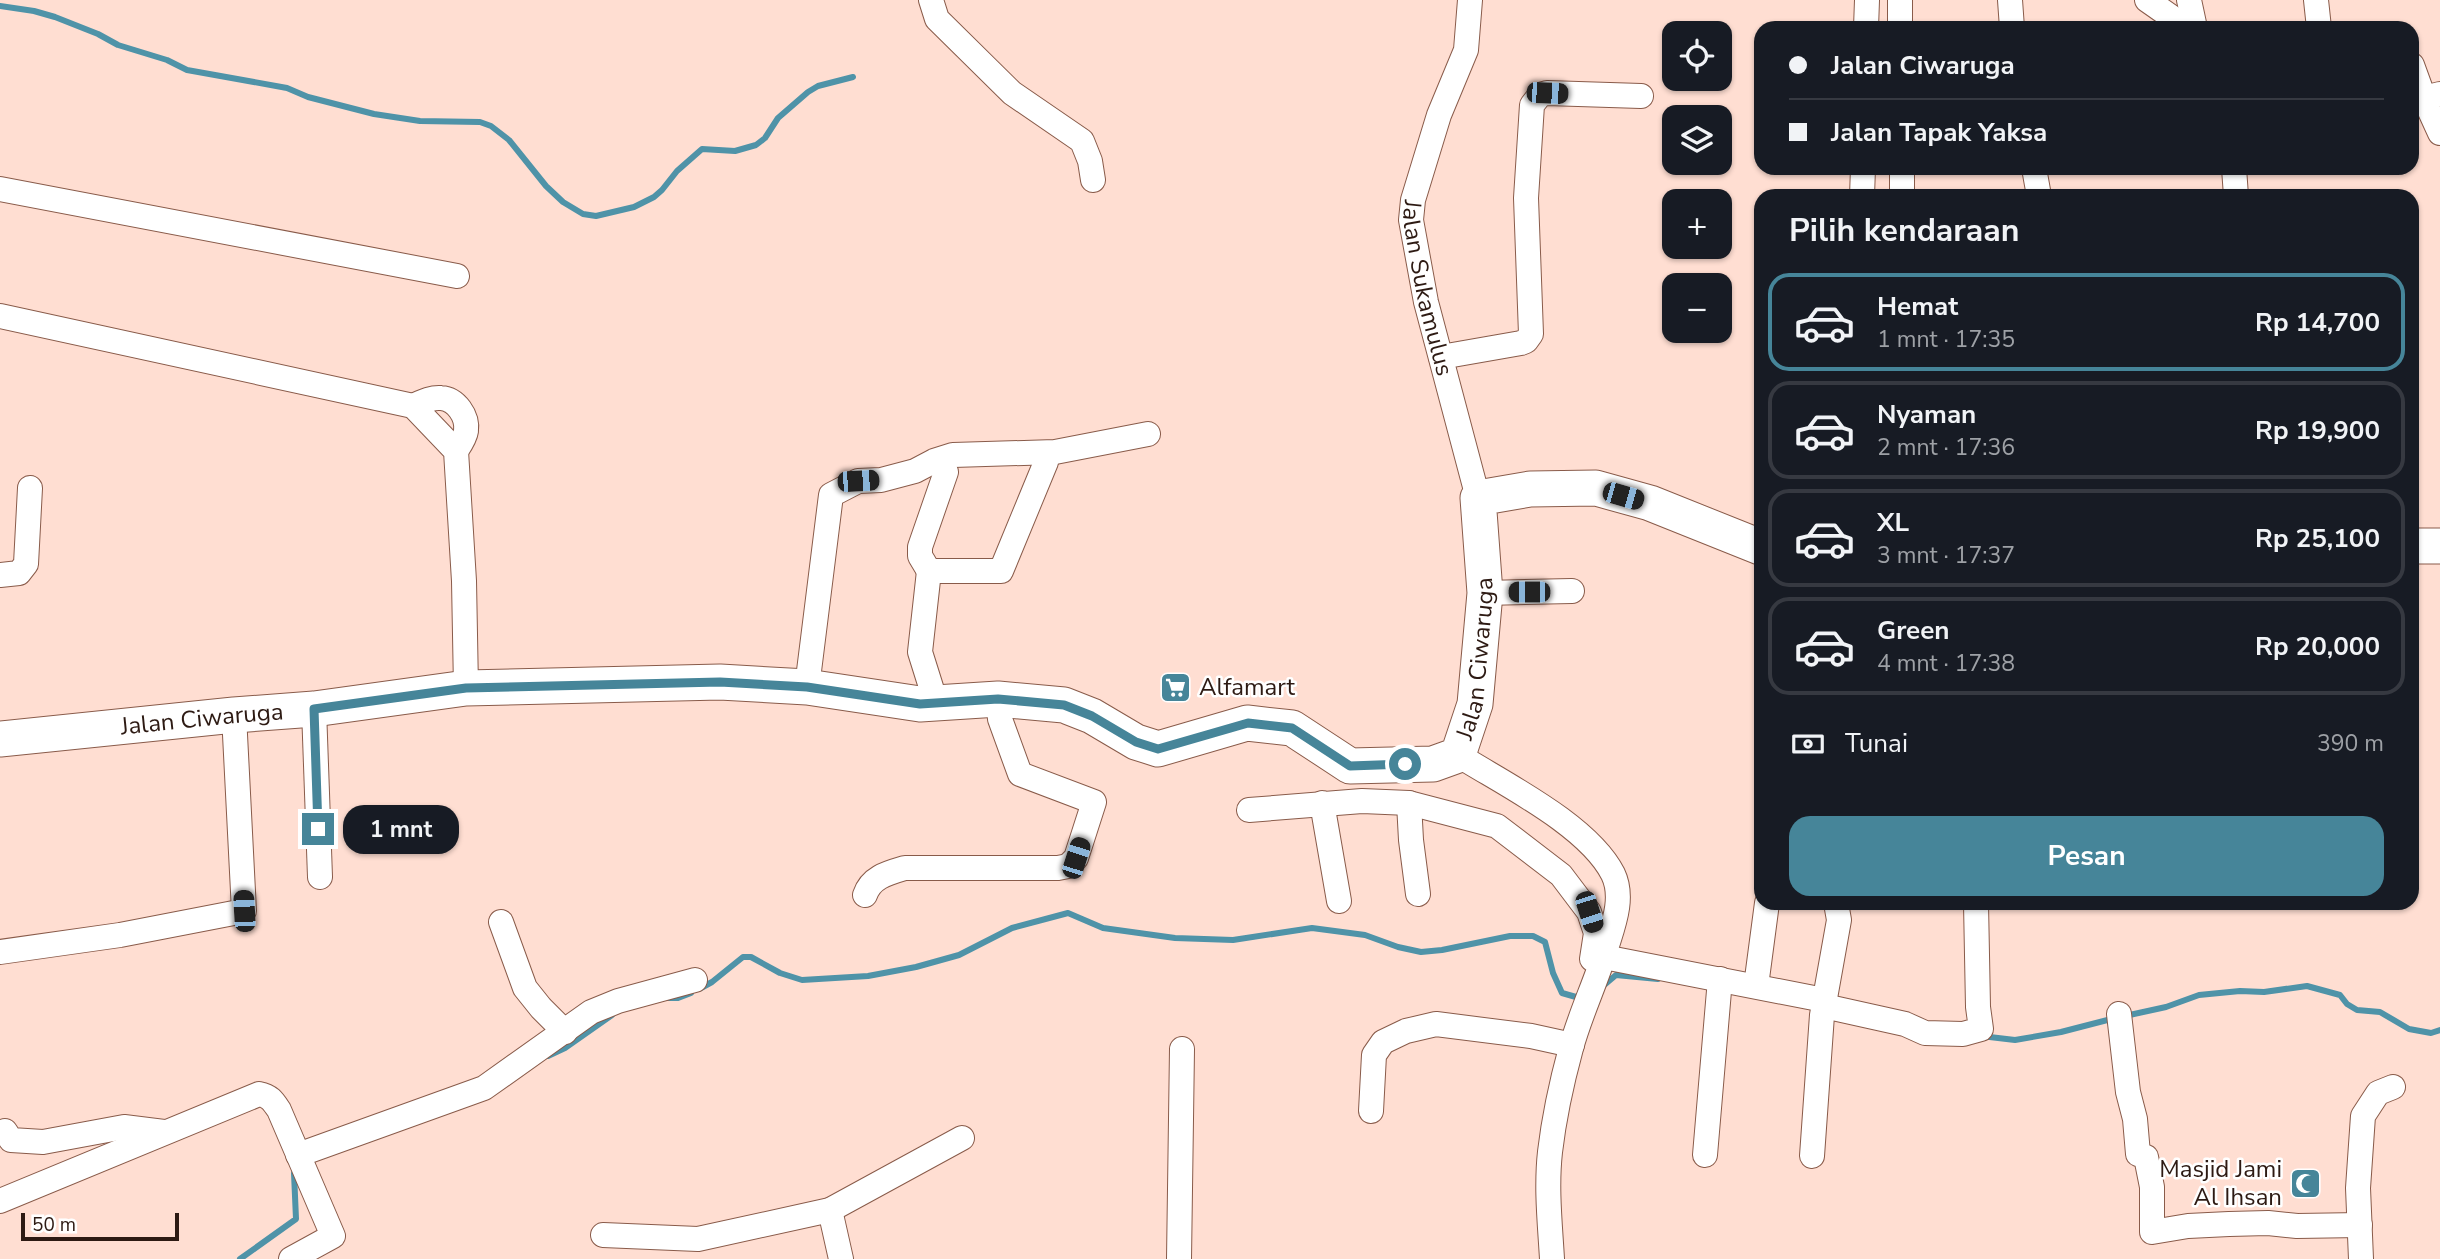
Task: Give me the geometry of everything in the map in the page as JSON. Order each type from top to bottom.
[{"type":"street","points":[[931,0],[937,19],[1012,93],[1082,141],[1090,161],[1093,180]]},
{"type":"street","name":"Jalan Sukamulus","points":[[1470,0],[1466,51],[1439,115],[1413,200],[1411,220],[1426,302],[1478,498]]},
{"type":"street","points":[[1866,21],[1867,0]]},
{"type":"street","points":[[1900,0],[1900,21]]},
{"type":"street","points":[[2010,0],[2012,21]]},
{"type":"street","points":[[2147,0],[2177,21]]},
{"type":"street","points":[[2189,0],[2194,21]]},
{"type":"street","points":[[2316,0],[2318,21]]},
{"type":"street","points":[[2419,76],[2432,96],[2440,133]]},
{"type":"street","points":[[1441,357],[1521,343],[1531,334],[1526,198],[1532,105],[1535,99],[1547,93],[1641,96]]},
{"type":"street","points":[[0,189],[457,276]]},
{"type":"street","points":[[1,320],[413,406],[456,451],[464,581],[466,688]]},
{"type":"street","points":[[807,687],[831,495],[858,481],[881,480],[915,471],[934,460],[953,455],[1055,452],[1149,434]]},
{"type":"street","points":[[929,571],[1000,571],[1045,462]]},
{"type":"street","points":[[936,703],[920,652],[929,571],[920,556],[920,547],[946,472]]},
{"type":"street","points":[[0,575],[19,573],[26,564],[30,488]]},
{"type":"street","points":[[1478,498],[1530,489],[1596,488],[1650,503],[1754,545]]},
{"type":"street","name":"Jalan Ciwaruga","points":[[2,737],[314,709],[466,688],[720,682],[807,687],[920,704],[998,699],[1064,705],[1092,716],[1136,742],[1158,749],[1248,723],[1292,728],[1350,766],[1433,764],[1458,755],[1475,704],[1485,593],[1478,498]]},
{"type":"street","points":[[2419,546],[2440,547]]},
{"type":"street","points":[[1485,593],[1572,592]]},
{"type":"street","points":[[865,895],[866,890],[881,875],[905,868],[1058,868],[1068,866],[1076,858],[1094,802],[1020,774],[1000,719],[998,699]]},
{"type":"street","points":[[314,709],[320,877]]},
{"type":"street","points":[[0,951],[120,935],[244,911],[234,715]]},
{"type":"street","points":[[1458,755],[1557,817],[1587,841],[1606,864],[1616,883],[1618,911],[1572,1045],[1550,1152],[1552,1259]]},
{"type":"street","points":[[1249,810],[1362,801],[1409,803],[1497,826],[1561,875],[1589,912],[1596,933],[1591,956],[1595,984]]},
{"type":"street","points":[[1322,803],[1339,901]]},
{"type":"street","points":[[1409,803],[1418,894]]},
{"type":"street","points":[[1756,986],[1767,910]]},
{"type":"street","points":[[1812,1156],[1824,1003],[1839,920],[1838,910]]},
{"type":"street","points":[[1604,957],[1756,986],[1905,1024],[1925,1033],[1963,1034],[1981,1029],[1976,910]]},
{"type":"street","points":[[501,922],[524,988],[565,1032]]},
{"type":"street","points":[[1705,1155],[1720,979]]},
{"type":"street","points":[[298,1155],[484,1087],[591,1012],[695,980]]},
{"type":"street","points":[[2119,1014],[2128,1092],[2135,1119],[2137,1154],[2146,1157],[2152,1187],[2152,1232],[2188,1226],[2229,1224],[2360,1225]]},
{"type":"street","points":[[1371,1111],[1374,1055],[1383,1042],[1406,1031],[1436,1024],[1531,1036],[1572,1045]]},
{"type":"street","points":[[1180,1259],[1182,1049]]},
{"type":"street","points":[[2361,1259],[2358,1188],[2363,1116],[2378,1093],[2393,1087]]},
{"type":"street","points":[[0,1201],[259,1094],[272,1099],[279,1110],[333,1236],[291,1259]]},
{"type":"street","points":[[5,1131],[11,1140],[43,1142],[124,1127],[165,1132]]},
{"type":"street","points":[[603,1235],[698,1239],[830,1210],[961,1139]]},
{"type":"street","points":[[830,1210],[841,1259]]},
{"type":"waterway","points":[[0,6],[55,17],[118,45],[167,60],[187,70],[287,88],[308,97],[374,114],[420,121],[480,122],[491,126],[509,140],[546,186],[563,202],[583,214],[596,216],[634,207],[654,197],[677,171],[702,149],[735,151],[756,145],[765,138],[778,118],[808,92],[818,86],[853,77]]},
{"type":"waterway","points":[[701,988],[743,957],[751,957],[780,973],[802,980],[868,976],[916,967],[959,955],[1012,928],[1068,913],[1103,928],[1175,938],[1233,940],[1312,928],[1365,935],[1421,952],[1510,936],[1533,936],[1545,942],[1553,973],[1562,993],[1580,996]]},
{"type":"waterway","points":[[1603,986],[1616,975],[1658,979]]},
{"type":"waterway","points":[[2125,1016],[2166,1007],[2199,995],[2240,991],[2264,992],[2307,986],[2340,995],[2347,1004],[2357,1010],[2380,1012],[2409,1029],[2431,1033],[2440,1030]]},
{"type":"waterway","points":[[668,998],[678,998],[691,993]]},
{"type":"waterway","points":[[548,1056],[565,1048],[612,1015]]},
{"type":"waterway","points":[[1981,1036],[2015,1040],[2115,1018]]},
{"type":"waterway","points":[[240,1259],[296,1219],[294,1173],[297,1171]]},
{"type":"place","name":"Alfamart","points":[[1176,687]]},
{"type":"place","name":"Masjid Jami Al Ihsan","points":[[2305,1183]]},
{"type":"route","points":[[318,829],[314,709],[466,688],[720,682],[807,687],[920,704],[998,699],[1064,705],[1092,716],[1136,742],[1158,749],[1248,723],[1292,728],[1350,766],[1405,764]]}]
